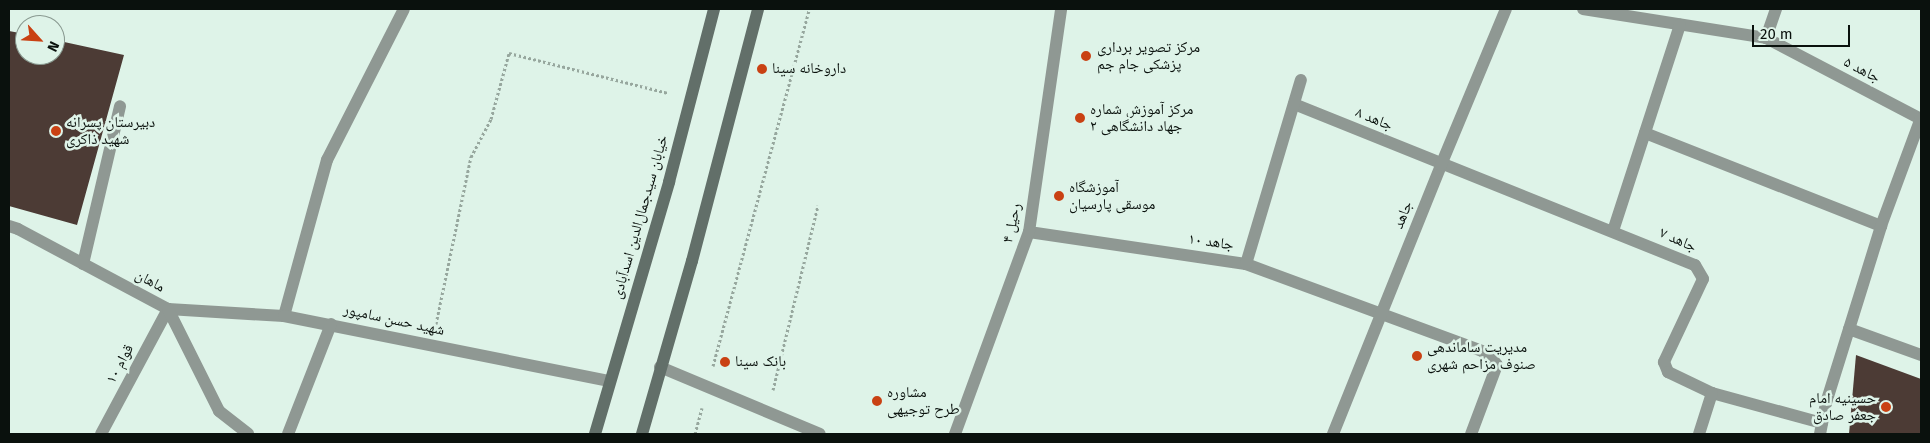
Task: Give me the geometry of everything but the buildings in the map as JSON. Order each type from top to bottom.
[{"type":"main road","name":"خیابان سیدجمال‌الدین اسدآبادی","points":[[595,434],[669,182],[714,9]]},
{"type":"main road","points":[[642,434],[692,261],[758,9]]},
{"type":"street","points":[[284,316],[327,160],[404,9]]},
{"type":"street","name":"رحیل ۴","points":[[955,434],[1029,232],[1061,9]]},
{"type":"street","name":"جاهد","points":[[1333,434],[1441,164],[1506,9]]},
{"type":"street","name":"جاهد ۵","points":[[1583,9],[1766,38],[1921,118]]},
{"type":"street","points":[[1766,38],[1776,9]]},
{"type":"street","points":[[1613,231],[1680,25]]},
{"type":"street","points":[[1246,264],[1301,80]]},
{"type":"street","name":"جاهد ۸","points":[[1294,104],[1441,164]]},
{"type":"street","points":[[83,264],[120,106]]},
{"type":"street","points":[[1821,429],[1826,403],[1881,226],[1921,118]]},
{"type":"street","points":[[1645,133],[1881,226]]},
{"type":"street","name":"جاهد ۷","points":[[1441,164],[1695,265],[1703,279],[1664,362],[1668,372],[1712,393],[1821,429]]},
{"type":"street","name":"ماهان","points":[[9,226],[168,309],[219,411],[248,434]]},
{"type":"street","name":"جاهد ۱۰","points":[[1029,232],[1246,264],[1489,355],[1497,365],[1472,434]]},
{"type":"street","name":"شهید حسن سامپور","points":[[168,309],[284,316],[610,381]]},
{"type":"street","name":"قوام ۱۰","points":[[101,434],[168,309]]},
{"type":"street","points":[[288,434],[331,324]]},
{"type":"street","points":[[1849,328],[1921,355]]},
{"type":"street","points":[[660,367],[820,434]]},
{"type":"street","points":[[1699,434],[1712,393]]},
{"type":"path","points":[[695,434],[809,9]]},
{"type":"path","points":[[432,345],[471,157],[491,119],[509,53],[690,98]]},
{"type":"path","points":[[768,412],[818,206]]},
{"type":"place","name":"مرکز تصویر برداری پزشکی جام جم","points":[[1086,56]]},
{"type":"place","name":"داروخانه سینا","points":[[762,69]]},
{"type":"place","name":"مرکز آموزش شماره ۲ جهاد دانشگاهی","points":[[1080,118]]},
{"type":"place","name":"دبیرستان پسرانه شهید ذاکری","points":[[56,131]]},
{"type":"place","name":"آموزشگاه موسقی پارسیان","points":[[1059,196]]},
{"type":"place","name":"مدیریت ساماندهی صنوف مزاحم شهری","points":[[1417,356]]},
{"type":"place","name":"بانک سینا","points":[[725,362]]},
{"type":"place","name":"مشاوره طرح توجیهی","points":[[877,401]]},
{"type":"place","name":"حسینیه امام جعفر صادق","points":[[1886,407]]}]
